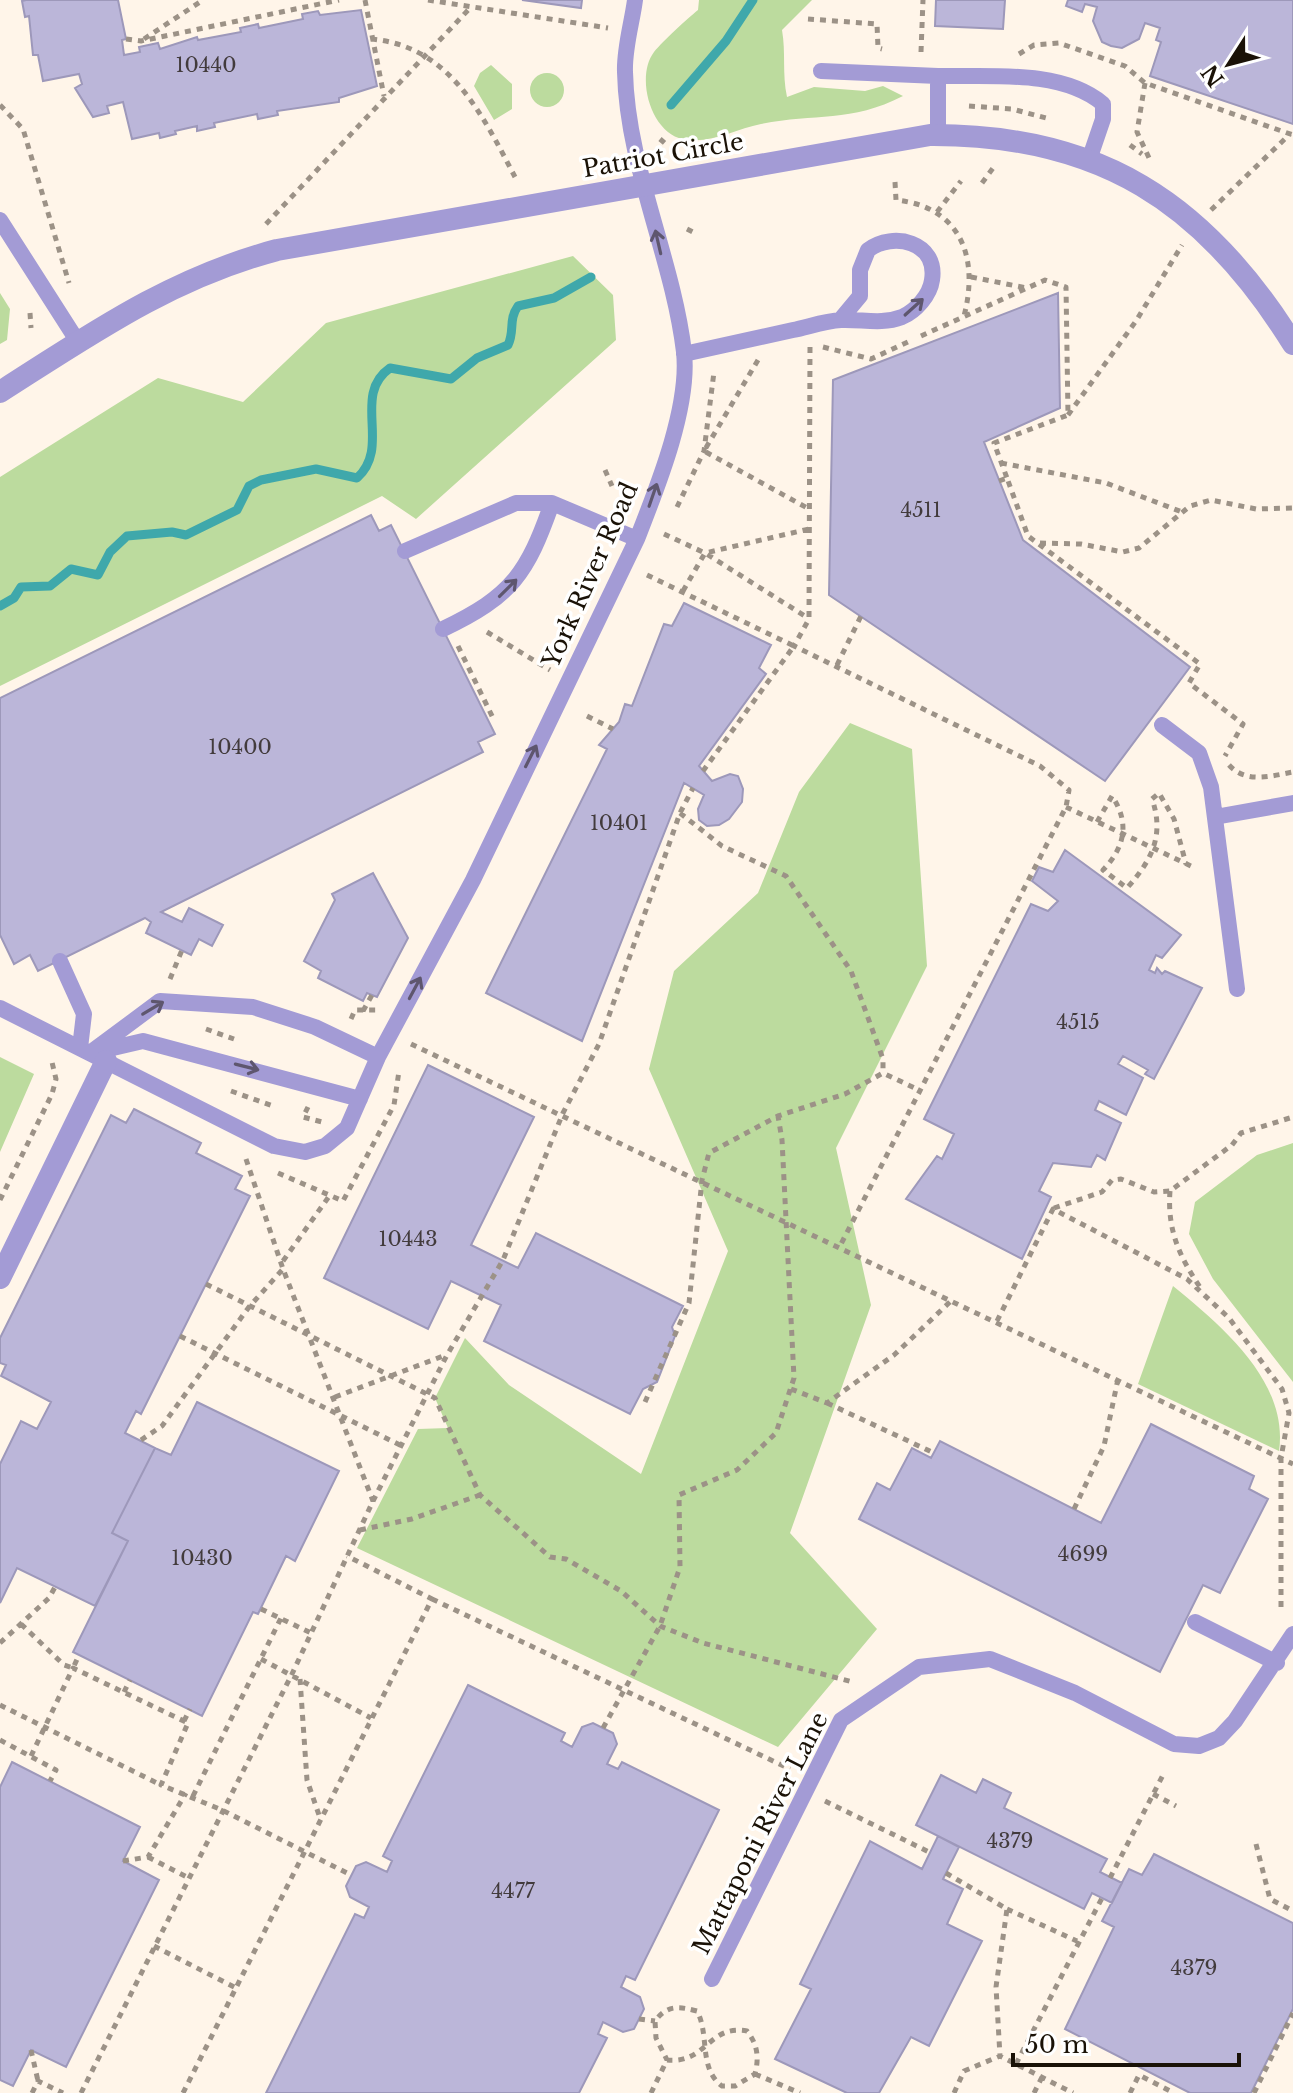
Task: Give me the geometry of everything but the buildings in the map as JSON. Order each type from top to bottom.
[{"type":"street","name":"Patriot Circle","points":[[0,392],[135,306],[204,272],[240,260],[277,250],[938,135],[1001,137],[1089,160],[1154,193],[1216,241],[1263,297],[1293,344]]},
{"type":"street","points":[[1263,297],[1293,314]]},
{"type":"street","points":[[0,1278],[96,1082],[92,1054]]},
{"type":"lane","name":"York River Road","points":[[92,1054],[274,1146],[305,1152],[325,1146],[347,1128],[378,1057],[473,880],[637,539],[656,489],[680,400],[684,354],[645,185],[625,71],[635,0]]},
{"type":"lane","points":[[821,71],[1014,78],[1061,84],[1092,94],[1103,104],[1103,119],[1089,160]]},
{"type":"lane","points":[[938,76],[938,135]]},
{"type":"lane","points":[[0,220],[78,342]]},
{"type":"lane","points":[[684,354],[840,320],[890,320],[904,316],[918,305],[932,282],[933,270],[922,250],[904,239],[891,239],[868,250],[860,270],[860,296],[840,320]]},
{"type":"lane","points":[[405,551],[516,503],[552,503],[637,539]]},
{"type":"lane","points":[[443,629],[482,611],[515,584],[538,544],[552,503]]},
{"type":"lane","points":[[1162,725],[1199,753],[1211,787],[1237,989]]},
{"type":"lane","points":[[1215,817],[1293,803]]},
{"type":"lane","points":[[60,961],[84,1014],[92,1054]]},
{"type":"lane","points":[[92,1054],[160,1001],[253,1007],[315,1027],[378,1057]]},
{"type":"lane","points":[[0,1008],[92,1054],[143,1041],[360,1099]]},
{"type":"lane","points":[[1195,1622],[1277,1663]]},
{"type":"lane","name":"Mattaponi River Lane","points":[[712,1979],[841,1720],[919,1667],[990,1659],[1075,1693],[1174,1744],[1199,1746],[1219,1738],[1235,1721],[1277,1663],[1293,1634]]},
{"type":"path","points":[[141,41],[203,0]]},
{"type":"path","points":[[126,39],[141,41],[339,0]]},
{"type":"path","points":[[365,0],[384,97]]},
{"type":"path","points":[[428,0],[609,29]]},
{"type":"path","points":[[921,52],[923,0]]},
{"type":"path","points":[[266,224],[471,7]]},
{"type":"path","points":[[808,19],[877,24],[878,48],[892,50]]},
{"type":"path","points":[[371,39],[396,41],[426,54],[462,88],[515,177]]},
{"type":"path","points":[[1010,56],[1046,43],[1076,49],[1125,66],[1145,83],[1291,134],[1208,214]]},
{"type":"path","points":[[1070,55],[1076,49]]},
{"type":"path","points":[[907,51],[936,53]]},
{"type":"path","points":[[1130,145],[1150,160],[1137,132],[1145,83]]},
{"type":"path","points":[[1012,109],[1019,97]]},
{"type":"path","points":[[0,105],[23,129],[72,295]]},
{"type":"path","points":[[969,106],[1012,109],[1056,120]]},
{"type":"path","points":[[660,139],[668,146]]},
{"type":"path","points":[[982,183],[999,160]]},
{"type":"path","points":[[937,212],[961,181]]},
{"type":"path","points":[[687,229],[695,233]]},
{"type":"path","points":[[1185,241],[1157,281],[1136,321],[1068,415],[994,443],[1028,536],[1200,664],[1189,683],[1243,724],[1225,755],[1236,773],[1256,778],[1293,772]]},
{"type":"path","points":[[971,277],[1028,288]]},
{"type":"path","points":[[797,350],[819,346],[871,359],[1045,280],[1066,287],[1068,415]]},
{"type":"path","points":[[924,335],[927,344]]},
{"type":"path","points":[[703,771],[794,646],[809,619],[810,347]]},
{"type":"path","points":[[747,360],[772,355]]},
{"type":"path","points":[[675,510],[704,451],[759,357]]},
{"type":"path","points":[[704,451],[711,375],[724,365]]},
{"type":"path","points":[[704,451],[809,509]]},
{"type":"path","points":[[1001,463],[1106,483],[1183,512]]},
{"type":"path","points":[[605,470],[612,486]]},
{"type":"path","points":[[999,481],[1007,478]]},
{"type":"path","points":[[1039,543],[1081,544],[1123,552],[1139,548],[1183,512],[1211,500],[1256,509],[1293,508]]},
{"type":"path","points":[[669,523],[663,535],[705,553],[809,619]]},
{"type":"path","points":[[683,591],[705,553],[809,529]]},
{"type":"path","points":[[647,575],[1040,766],[1069,790],[1066,807],[840,1246]]},
{"type":"path","points":[[837,665],[861,616]]},
{"type":"path","points":[[487,632],[554,673]]},
{"type":"path","points":[[458,646],[493,718]]},
{"type":"path","points":[[587,716],[613,729]]},
{"type":"path","points":[[81,2093],[187,1877],[292,1674],[373,1501],[447,1355],[503,1260],[563,1113],[599,1044],[680,813],[693,788]]},
{"type":"path","points":[[1066,807],[1097,822],[1124,834],[1155,849],[1189,865],[1174,819],[1159,793],[1152,799],[1158,833],[1155,849],[1127,888],[1103,870],[1121,847],[1124,834],[1123,818],[1112,796],[1097,822]]},
{"type":"path","points":[[680,813],[722,846],[786,876],[851,971],[883,1059],[883,1073]]},
{"type":"path","points":[[363,1011],[372,995]]},
{"type":"path","points":[[274,1171],[343,1201],[394,1105],[399,1072],[411,1043],[1293,1464]]},
{"type":"path","points":[[48,1054],[53,1060],[96,1082]]},
{"type":"path","points":[[0,1200],[52,1094],[56,1079],[53,1060]]},
{"type":"path","points":[[883,1073],[919,1090]]},
{"type":"path","points":[[645,1402],[689,1303],[702,1180],[709,1153],[778,1116],[845,1094],[883,1073]]},
{"type":"path","points":[[603,1728],[660,1626],[680,1567],[679,1495],[737,1470],[776,1433],[791,1389],[794,1378],[782,1140],[778,1116]]},
{"type":"path","points":[[997,1321],[1053,1209],[1102,1192],[1112,1180],[1121,1179],[1154,1192],[1170,1191],[1232,1145],[1241,1133],[1293,1117]]},
{"type":"path","points":[[233,1152],[260,1165]]},
{"type":"path","points":[[246,1159],[283,1261],[283,1269],[373,1501]]},
{"type":"path","points":[[1170,1191],[1169,1209],[1175,1244],[1209,1299]]},
{"type":"path","points":[[283,1261],[330,1195]]},
{"type":"path","points":[[1053,1209],[1147,1255],[1187,1279],[1257,1352],[1282,1389],[1289,1413],[1281,1458],[1281,1608]]},
{"type":"path","points":[[141,1440],[162,1426],[249,1307],[283,1269]]},
{"type":"path","points":[[206,1284],[435,1398],[480,1495],[550,1557],[566,1559],[621,1591],[660,1626],[716,1647],[853,1682]]},
{"type":"path","points":[[827,1403],[894,1355],[952,1300]]},
{"type":"path","points":[[180,1336],[338,1411],[402,1446]]},
{"type":"path","points":[[335,1397],[447,1355]]},
{"type":"path","points":[[1074,1509],[1104,1446],[1118,1379]]},
{"type":"path","points":[[791,1389],[934,1453]]},
{"type":"path","points":[[360,1530],[412,1519],[480,1495]]},
{"type":"path","points":[[347,1556],[790,1769]]},
{"type":"path","points":[[0,1643],[49,1598],[55,1587]]},
{"type":"path","points":[[183,2093],[432,1599]]},
{"type":"path","points":[[261,1609],[311,1633]]},
{"type":"path","points":[[193,1796],[281,1618]]},
{"type":"path","points":[[21,1624],[64,1665],[188,1723],[161,1785]]},
{"type":"path","points":[[31,1756],[79,1655]]},
{"type":"path","points":[[261,1659],[371,1718]]},
{"type":"path","points":[[300,1679],[307,1780],[321,1819]]},
{"type":"path","points":[[124,1692],[130,1680]]},
{"type":"path","points":[[0,1705],[351,1875]]},
{"type":"path","points":[[184,1721],[190,1709]]},
{"type":"path","points":[[0,1740],[56,1770],[50,1781]]},
{"type":"path","points":[[1110,1878],[1163,1775]]},
{"type":"path","points":[[148,1857],[186,1793]]},
{"type":"path","points":[[1153,1794],[1176,1806]]},
{"type":"path","points":[[821,1798],[929,1852]]},
{"type":"path","points":[[1256,1844],[1270,1899],[1293,1911]]},
{"type":"path","points":[[123,1861],[148,1857],[187,1877]]},
{"type":"path","points":[[946,1873],[1007,1909],[1077,1941]]},
{"type":"path","points":[[1016,2064],[1077,1941],[1102,1898]]},
{"type":"path","points":[[1000,2056],[996,1987],[1007,1909]]},
{"type":"path","points":[[154,1946],[236,1988]]},
{"type":"path","points":[[667,2060],[656,2038],[655,2021],[662,2012],[676,2006],[697,2011],[705,2032],[705,2047],[707,2065],[713,2080],[722,2086],[735,2086],[755,2074],[758,2059],[754,2041],[747,2031],[733,2029],[719,2033],[705,2047],[683,2062],[667,2060]]},
{"type":"path","points":[[1254,2093],[1293,2013]]},
{"type":"path","points":[[639,2019],[655,2021]]},
{"type":"path","points":[[31,2050],[38,2081],[32,2093]]},
{"type":"path","points":[[954,2093],[964,2071],[1000,2056],[1073,2093]]},
{"type":"path","points":[[651,2093],[667,2060]]},
{"type":"path","points":[[755,2074],[800,2093]]},
{"type":"path","points":[[1130,2093],[1139,2075],[1174,2093]]},
{"type":"path","points":[[1034,2093],[1042,2077]]},
{"type":"path","points":[[38,2081],[63,2093]]},
{"type":"path","points":[[717,2093],[722,2086]]},
{"type":"green space","points":[[699,0],[812,0],[782,30],[787,97],[814,87],[865,91],[883,86],[903,96],[884,105],[849,114],[761,124],[703,140],[672,135],[662,126],[649,103],[646,89],[648,63],[658,47],[698,10]]},
{"type":"green space","points":[[491,65],[512,84],[512,109],[494,120],[474,86],[480,73]]},
{"type":"green space","points":[[547,73],[559,78],[564,90],[559,102],[547,107],[535,102],[530,90],[535,78]]},
{"type":"green space","points":[[573,256],[613,295],[616,340],[416,519],[382,496],[0,686],[0,477],[158,378],[243,402],[326,323]]},
{"type":"green space","points":[[0,293],[10,309],[7,340],[0,344]]},
{"type":"green space","points":[[850,723],[912,749],[927,966],[836,1148],[871,1305],[790,1533],[877,1629],[778,1747],[357,1548],[418,1429],[448,1428],[435,1398],[465,1338],[509,1385],[641,1474],[728,1251],[649,1069],[674,971],[758,893],[799,792]]},
{"type":"green space","points":[[0,1057],[34,1074],[0,1152]]},
{"type":"green space","points":[[1293,1143],[1293,1382],[1213,1279],[1189,1234],[1195,1202],[1257,1155]]},
{"type":"green space","points":[[1173,1286],[1231,1338],[1263,1379],[1274,1402],[1279,1426],[1279,1451],[1138,1384]]},
{"type":"waterway","points":[[671,105],[726,41],[753,0]]},
{"type":"waterway","points":[[0,606],[14,598],[21,587],[50,586],[71,569],[98,575],[110,552],[127,536],[172,532],[186,535],[237,510],[249,486],[261,480],[316,469],[357,478],[367,465],[371,452],[373,392],[379,379],[390,368],[451,379],[477,358],[508,345],[518,306],[554,298],[591,277]]}]
